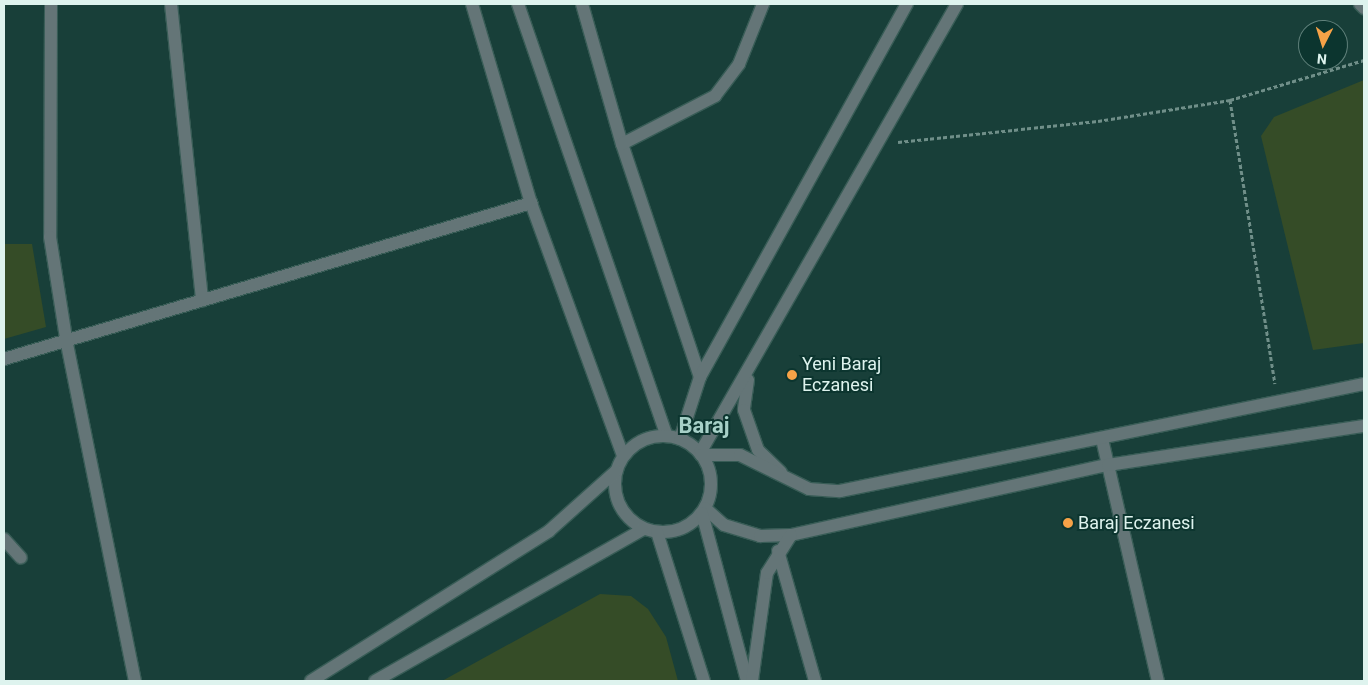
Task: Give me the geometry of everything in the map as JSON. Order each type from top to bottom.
[{"type":"street","points":[[51,4],[50,237],[67,344],[135,681]]},
{"type":"street","points":[[171,4],[202,300]]},
{"type":"street","points":[[472,4],[531,203],[624,456]]},
{"type":"street","points":[[518,4],[666,436]]},
{"type":"street","points":[[582,4],[622,144],[700,377]]},
{"type":"street","points":[[622,144],[716,96],[739,64],[764,4]]},
{"type":"street","points":[[680,439],[700,377],[907,4]]},
{"type":"street","points":[[701,454],[749,374],[957,4]]},
{"type":"street","points":[[1360,4],[1364,8]]},
{"type":"street","points":[[4,359],[67,344],[202,300],[531,203]]},
{"type":"street","points":[[749,374],[744,410],[758,450],[790,481]]},
{"type":"street","points":[[701,454],[740,455],[790,481],[817,490],[872,488],[1364,384]]},
{"type":"street","points":[[703,511],[733,528],[760,536],[791,535],[1108,465],[1364,426]]},
{"type":"street","points":[[703,511],[685,527],[657,532],[644,529],[622,511],[614,485],[616,471],[624,456],[642,441],[666,436],[680,439],[701,454],[712,481],[703,511],[747,681]]},
{"type":"street","points":[[1102,439],[1158,681]]},
{"type":"street","points":[[311,681],[549,531],[616,471]]},
{"type":"street","points":[[375,681],[644,529]]},
{"type":"street","points":[[657,532],[704,681]]},
{"type":"street","points":[[752,681],[763,590],[778,551],[791,535]]},
{"type":"street","points":[[4,539],[21,558]]},
{"type":"street","points":[[778,551],[815,681]]},
{"type":"path","points":[[879,144],[1088,122],[1230,100],[1364,60]]},
{"type":"path","points":[[1230,100],[1277,402]]},
{"type":"green space","points":[[1364,80],[1364,343],[1313,350],[1261,136],[1274,117]]},
{"type":"green space","points":[[4,244],[32,244],[46,327],[4,339]]},
{"type":"green space","points":[[600,594],[631,596],[648,609],[666,637],[678,681],[442,681]]},
{"type":"place","name":"Yeni Baraj Eczanesi","points":[[792,375]]},
{"type":"place","name":"Baraj Eczanesi","points":[[1068,523]]},
{"type":"district","name":"Baraj","points":[[704,426]]}]
